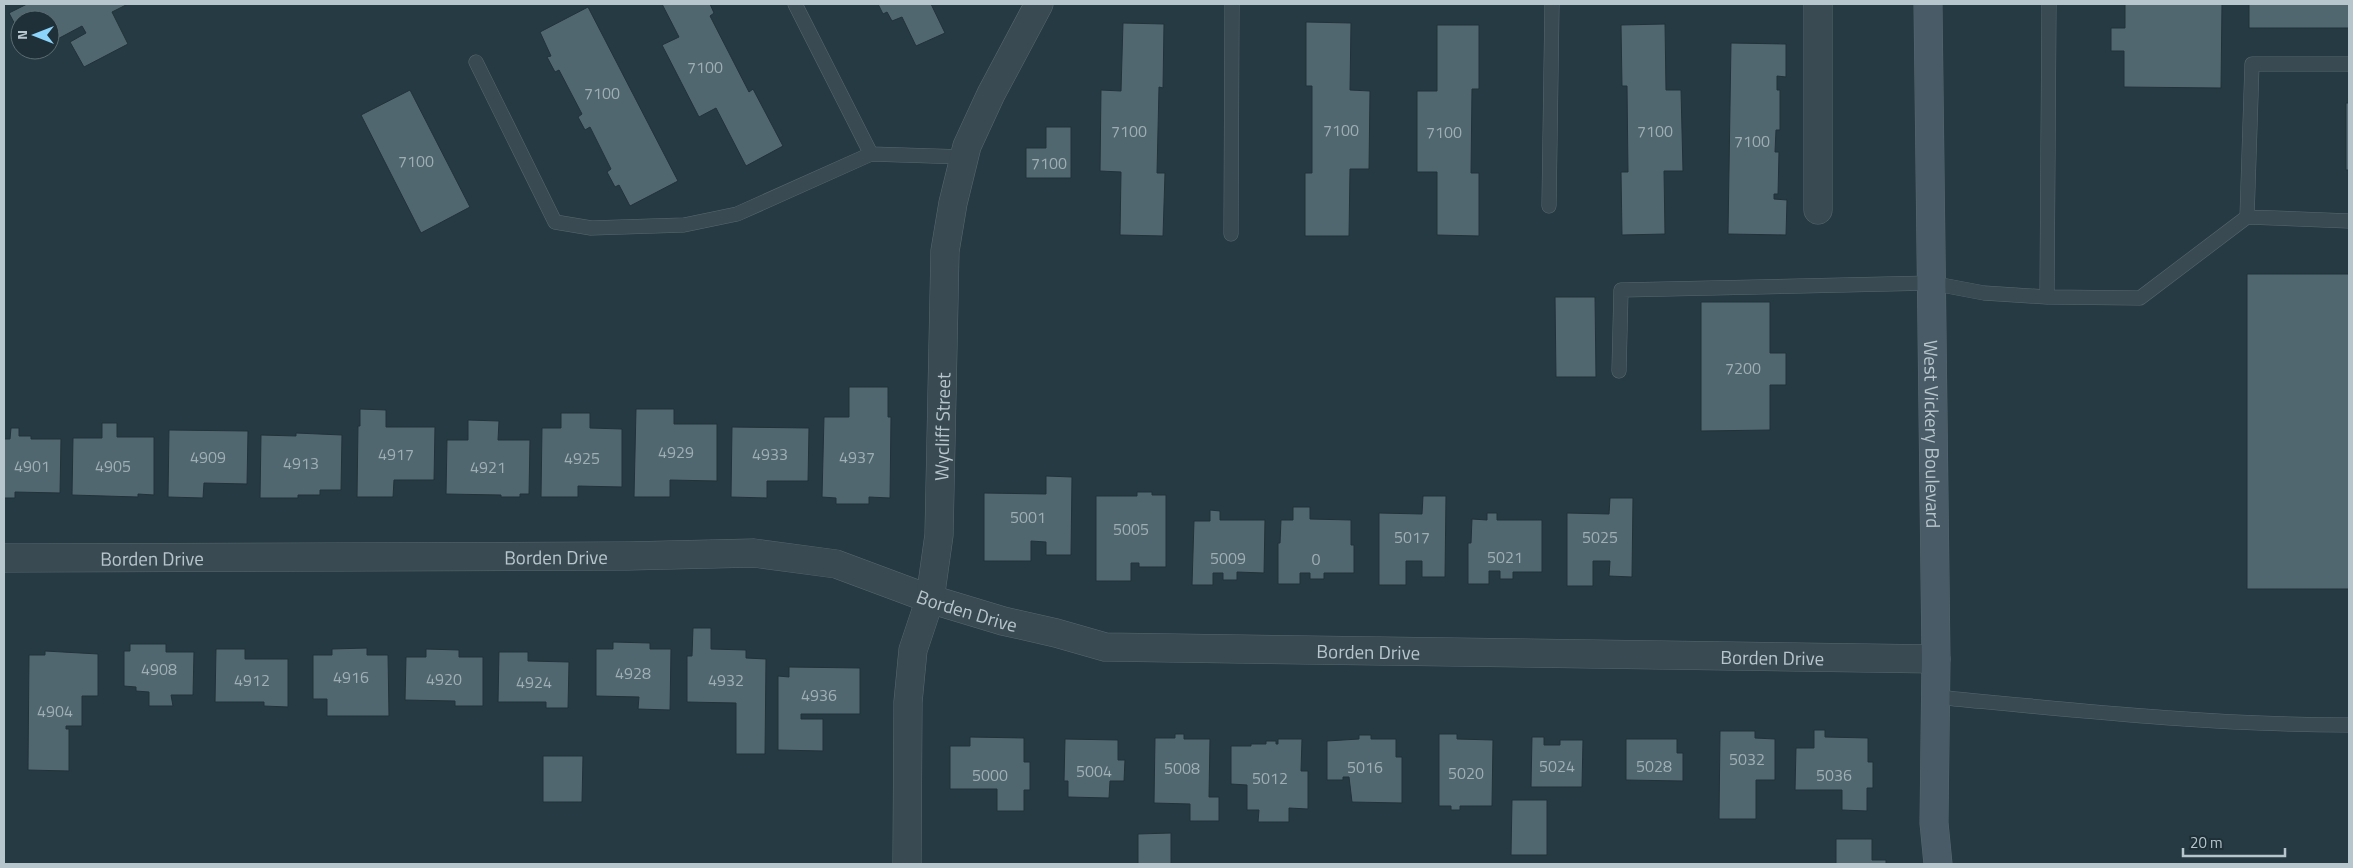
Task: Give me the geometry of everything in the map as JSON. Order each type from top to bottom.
[{"type":"main road","name":"West Vickery Boulevard","points":[[1928,4],[1936,659],[1934,823],[1938,864]]},
{"type":"street","name":"Wycliff Street","points":[[907,864],[909,693],[913,650],[930,599],[939,535],[945,251],[967,146],[991,94],[1038,4]]},
{"type":"street","points":[[1818,4],[1818,210]]},
{"type":"street","name":"Borden Drive","points":[[4,558],[628,556],[754,553],[836,564],[930,599],[1002,621],[1056,633],[1105,647],[1936,659]]},
{"type":"lane","points":[[795,4],[871,154]]},
{"type":"lane","points":[[1231,234],[1232,4]]},
{"type":"lane","points":[[1549,206],[1552,4]]},
{"type":"lane","points":[[2047,297],[2049,4]]},
{"type":"lane","points":[[476,62],[555,222],[591,228],[693,223],[737,214],[871,154],[964,157]]},
{"type":"lane","points":[[2247,217],[2252,64],[2349,64]]},
{"type":"lane","points":[[1620,371],[1621,290],[1931,283],[1984,293],[2047,297],[2140,298],[2247,217],[2349,221]]},
{"type":"lane","points":[[1935,697],[2087,712],[2284,725],[2349,725]]},
{"type":"building","points":[[27,4],[128,4],[112,12],[128,44],[84,67],[70,42],[86,33],[82,26],[60,38],[60,10],[15,10]]},
{"type":"building","points":[[662,4],[710,4],[714,13],[710,16],[749,92],[753,89],[783,146],[746,166],[716,108],[699,117],[662,45],[679,37]]},
{"type":"building","points":[[878,4],[931,4],[945,33],[916,46],[902,17],[892,21],[887,12],[883,14]]},
{"type":"building","points":[[2125,4],[2222,4],[2221,88],[2124,87],[2124,51],[2111,51],[2111,28],[2125,28]]},
{"type":"building","points":[[2249,4],[2349,4],[2349,28],[2249,28]]},
{"type":"building","points":[[588,7],[678,181],[630,206],[619,185],[615,187],[607,172],[611,169],[590,127],[585,130],[578,117],[582,114],[559,70],[555,72],[547,57],[551,56],[540,32]]},
{"type":"building","points":[[1306,22],[1351,23],[1350,90],[1370,91],[1369,169],[1350,169],[1349,236],[1305,236],[1305,173],[1312,173],[1312,86],[1306,86]]},
{"type":"building","points":[[1123,23],[1164,24],[1163,88],[1159,87],[1157,173],[1165,173],[1163,236],[1120,235],[1121,172],[1100,171],[1101,90],[1121,91]]},
{"type":"building","points":[[1665,24],[1666,90],[1681,90],[1683,171],[1664,171],[1665,234],[1622,235],[1621,172],[1628,172],[1627,86],[1622,86],[1621,25]]},
{"type":"building","points":[[1437,25],[1479,25],[1479,89],[1472,89],[1471,173],[1479,173],[1479,236],[1437,235],[1437,172],[1417,172],[1417,91],[1437,91]]},
{"type":"building","points":[[1731,43],[1786,44],[1786,77],[1777,76],[1777,90],[1780,90],[1780,130],[1776,130],[1775,152],[1779,152],[1778,194],[1774,194],[1774,199],[1787,200],[1786,235],[1728,234]]},
{"type":"building","points":[[410,90],[470,207],[421,233],[361,115]]},
{"type":"building","points":[[2346,103],[2349,103],[2349,170],[2346,170]]},
{"type":"building","points":[[1046,127],[1071,127],[1071,178],[1026,178],[1026,148],[1046,148]]},
{"type":"building","points":[[2247,274],[2349,274],[2349,589],[2247,589]]},
{"type":"building","points":[[1555,297],[1595,297],[1596,377],[1556,377]]},
{"type":"building","points":[[1701,302],[1770,302],[1770,353],[1786,353],[1786,385],[1770,385],[1770,430],[1701,431]]},
{"type":"building","points":[[849,387],[888,387],[888,417],[891,417],[890,498],[869,497],[869,504],[836,504],[836,498],[822,497],[824,417],[849,417]]},
{"type":"building","points":[[360,409],[386,410],[386,427],[435,427],[434,480],[394,480],[393,497],[357,497]]},
{"type":"building","points":[[636,409],[674,409],[674,424],[717,424],[717,481],[670,480],[670,497],[634,497]]},
{"type":"building","points":[[561,413],[590,413],[590,428],[622,429],[622,487],[578,486],[578,497],[541,497],[542,428],[561,428]]},
{"type":"building","points":[[468,420],[499,421],[498,440],[530,440],[529,494],[520,494],[520,497],[501,497],[501,495],[446,494],[447,440],[468,440]]},
{"type":"building","points":[[102,423],[117,423],[117,437],[154,437],[154,495],[138,494],[138,497],[72,495],[73,438],[102,438]]},
{"type":"building","points":[[732,427],[809,428],[808,481],[767,481],[767,498],[731,497]]},
{"type":"building","points":[[11,428],[19,428],[19,436],[31,436],[31,439],[61,439],[60,493],[15,492],[15,498],[4,498],[4,439],[10,439]]},
{"type":"building","points":[[169,430],[248,431],[247,484],[204,483],[203,498],[168,497]]},
{"type":"building","points":[[296,433],[342,435],[341,490],[320,490],[320,495],[298,495],[298,498],[260,498],[261,435],[296,436]]},
{"type":"building","points":[[1046,476],[1072,477],[1071,555],[1046,555],[1046,542],[1031,541],[1031,561],[984,561],[984,493],[1046,494]]},
{"type":"building","points":[[1137,492],[1152,492],[1152,495],[1166,495],[1166,567],[1139,567],[1139,563],[1131,563],[1131,581],[1096,581],[1096,496],[1137,496]]},
{"type":"building","points":[[1423,496],[1446,496],[1445,577],[1422,577],[1422,561],[1406,561],[1406,585],[1379,585],[1379,513],[1422,514]]},
{"type":"building","points":[[1610,498],[1633,498],[1632,577],[1609,576],[1610,561],[1593,561],[1593,586],[1567,586],[1567,513],[1609,514]]},
{"type":"building","points":[[1293,507],[1310,507],[1310,519],[1351,520],[1351,545],[1354,545],[1354,573],[1324,573],[1324,579],[1310,579],[1310,573],[1300,573],[1300,584],[1278,584],[1278,543],[1280,543],[1281,520],[1293,520]]},
{"type":"building","points":[[1210,510],[1220,511],[1220,520],[1265,520],[1264,573],[1237,572],[1237,580],[1223,580],[1223,573],[1213,573],[1213,585],[1192,585],[1194,521],[1210,521]]},
{"type":"building","points":[[1487,513],[1497,513],[1497,520],[1542,520],[1542,572],[1513,572],[1513,579],[1500,579],[1500,571],[1489,571],[1489,584],[1468,584],[1468,543],[1471,543],[1472,519],[1487,520]]},
{"type":"building","points":[[693,628],[711,628],[711,649],[746,650],[746,658],[766,659],[765,754],[736,754],[736,703],[687,702],[687,656],[692,656]]},
{"type":"building","points":[[613,642],[650,643],[650,649],[671,649],[670,710],[638,709],[639,697],[596,696],[596,649],[613,649]]},
{"type":"building","points":[[130,644],[166,644],[166,652],[194,652],[193,695],[171,695],[173,706],[149,706],[149,692],[136,691],[136,687],[124,686],[124,651],[130,651]]},
{"type":"building","points":[[367,648],[367,655],[388,655],[389,716],[327,716],[327,699],[313,699],[313,655],[332,655],[332,649]]},
{"type":"building","points":[[216,649],[245,649],[245,659],[288,659],[288,707],[264,706],[264,702],[215,702]]},
{"type":"building","points":[[426,649],[459,650],[459,657],[483,657],[483,706],[455,706],[455,701],[405,700],[406,657],[426,657]]},
{"type":"building","points":[[45,651],[98,654],[98,696],[82,696],[82,726],[66,726],[66,729],[69,729],[69,771],[28,770],[29,655],[45,655]]},
{"type":"building","points":[[499,652],[528,652],[528,661],[569,662],[568,708],[546,708],[546,702],[498,702]]},
{"type":"building","points":[[789,667],[860,668],[860,714],[801,714],[801,719],[823,719],[823,751],[778,750],[778,676],[789,677]]},
{"type":"building","points":[[1814,730],[1825,730],[1825,737],[1868,738],[1868,762],[1873,762],[1873,788],[1867,788],[1867,811],[1842,810],[1842,790],[1795,790],[1796,748],[1814,748]]},
{"type":"building","points":[[1720,731],[1755,731],[1755,738],[1775,739],[1775,780],[1756,780],[1756,819],[1719,819]]},
{"type":"building","points":[[1175,734],[1184,734],[1184,739],[1210,739],[1209,797],[1219,797],[1219,821],[1190,821],[1190,804],[1154,803],[1155,738],[1175,738]]},
{"type":"building","points":[[1439,734],[1457,734],[1457,739],[1493,740],[1492,806],[1460,806],[1460,810],[1451,810],[1451,806],[1439,806]]},
{"type":"building","points":[[1359,735],[1371,735],[1371,739],[1396,739],[1396,757],[1402,757],[1402,803],[1352,802],[1349,777],[1343,777],[1343,780],[1327,780],[1327,741],[1359,739]]},
{"type":"building","points":[[970,737],[1024,738],[1024,762],[1030,762],[1030,790],[1024,790],[1024,811],[997,811],[997,789],[950,789],[950,746],[970,746]]},
{"type":"building","points":[[1532,737],[1544,737],[1544,745],[1560,745],[1560,740],[1583,740],[1582,787],[1531,787]]},
{"type":"building","points":[[1065,739],[1118,740],[1118,760],[1125,760],[1124,781],[1110,781],[1109,798],[1068,797],[1068,781],[1064,781]]},
{"type":"building","points":[[1278,739],[1302,739],[1301,771],[1308,771],[1308,809],[1289,808],[1289,822],[1258,822],[1259,810],[1247,810],[1247,785],[1231,784],[1231,746],[1266,744],[1266,741],[1276,741],[1276,744],[1278,744]]},
{"type":"building","points":[[1626,739],[1677,739],[1677,753],[1683,753],[1683,781],[1626,780]]},
{"type":"building","points":[[543,756],[583,756],[582,802],[543,802]]},
{"type":"building","points":[[1512,800],[1547,800],[1547,855],[1511,855]]},
{"type":"building","points":[[1171,833],[1171,864],[1138,864],[1138,834]]},
{"type":"building","points":[[1836,839],[1872,839],[1872,860],[1886,860],[1886,864],[1836,864]]}]
